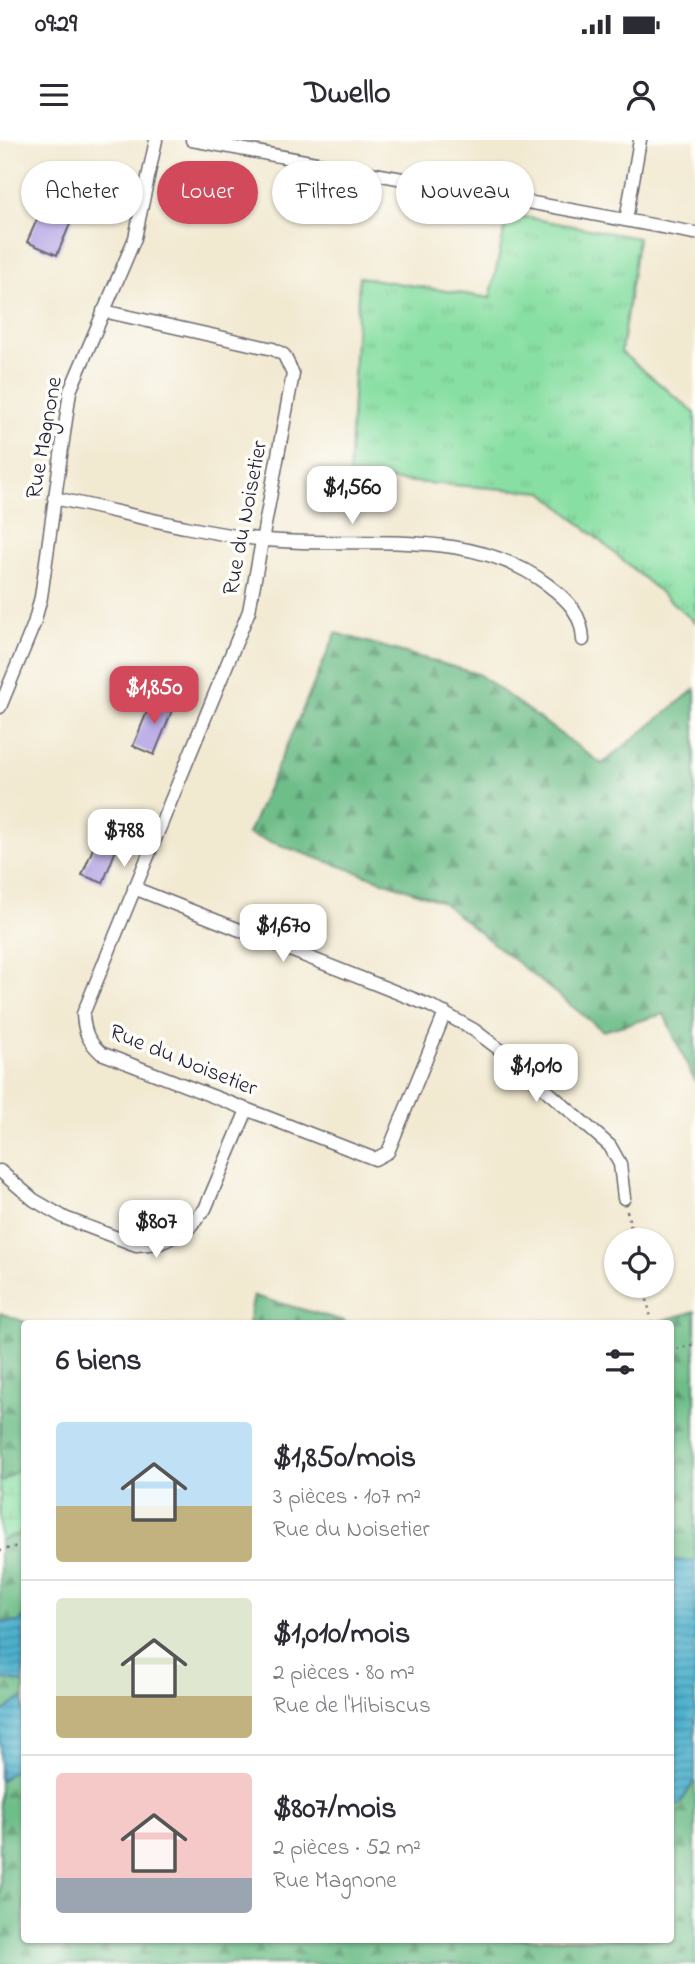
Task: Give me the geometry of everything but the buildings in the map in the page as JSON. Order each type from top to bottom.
[{"type":"street","name":"Rue Magnone","points":[[0,707],[34,624],[41,597],[70,391],[135,238],[156,140]]},
{"type":"street","points":[[192,140],[695,233]]},
{"type":"street","points":[[626,220],[640,140]]},
{"type":"street","name":"Rue du Noisetier","points":[[103,312],[273,349],[290,363],[293,384],[249,611],[83,1014],[84,1031],[101,1054],[375,1159],[388,1152],[445,1013]]},
{"type":"street","points":[[54,498],[264,540],[449,546],[490,555],[524,570],[569,602],[578,615],[583,640]]},
{"type":"street","points":[[134,888],[404,994],[445,1013],[499,1049],[610,1146],[620,1164],[624,1198]]},
{"type":"street","points":[[0,1171],[34,1200],[65,1218],[136,1245],[160,1243],[186,1231],[205,1209],[247,1110]]},
{"type":"path","points":[[624,1198],[631,1228]]},
{"type":"path","points":[[647,1298],[651,1320]]},
{"type":"path","points":[[674,1350],[695,1344]]},
{"type":"path","points":[[0,1551],[21,1545]]},
{"type":"green space","points":[[534,219],[638,238],[621,352],[695,413],[695,622],[543,492],[349,477],[359,277],[490,298],[506,224],[534,224]]},
{"type":"green space","points":[[336,633],[478,674],[602,764],[695,689],[695,1082],[664,1014],[603,1031],[440,901],[248,834]]},
{"type":"green space","points":[[254,1296],[340,1320],[249,1320]]},
{"type":"green space","points":[[695,1311],[695,1560],[674,1561],[674,1320],[664,1320]]},
{"type":"green space","points":[[0,1313],[21,1320],[21,1468],[0,1483]]},
{"type":"green space","points":[[21,1468],[21,1533],[0,1540],[0,1483]]},
{"type":"green space","points":[[21,1533],[19,1622],[0,1622],[0,1540]]},
{"type":"green space","points":[[0,1678],[21,1682],[21,1699],[0,1713]]},
{"type":"green space","points":[[21,1765],[21,1943],[674,1943],[674,1806],[680,1804],[695,1780],[695,1964],[0,1964],[0,1781]]},
{"type":"water","points":[[695,1560],[695,1780],[680,1804],[674,1806],[674,1561]]},
{"type":"water","points":[[21,1620],[21,1682],[0,1678],[0,1622]]},
{"type":"water","points":[[21,1699],[21,1765],[0,1781],[0,1713]]}]
